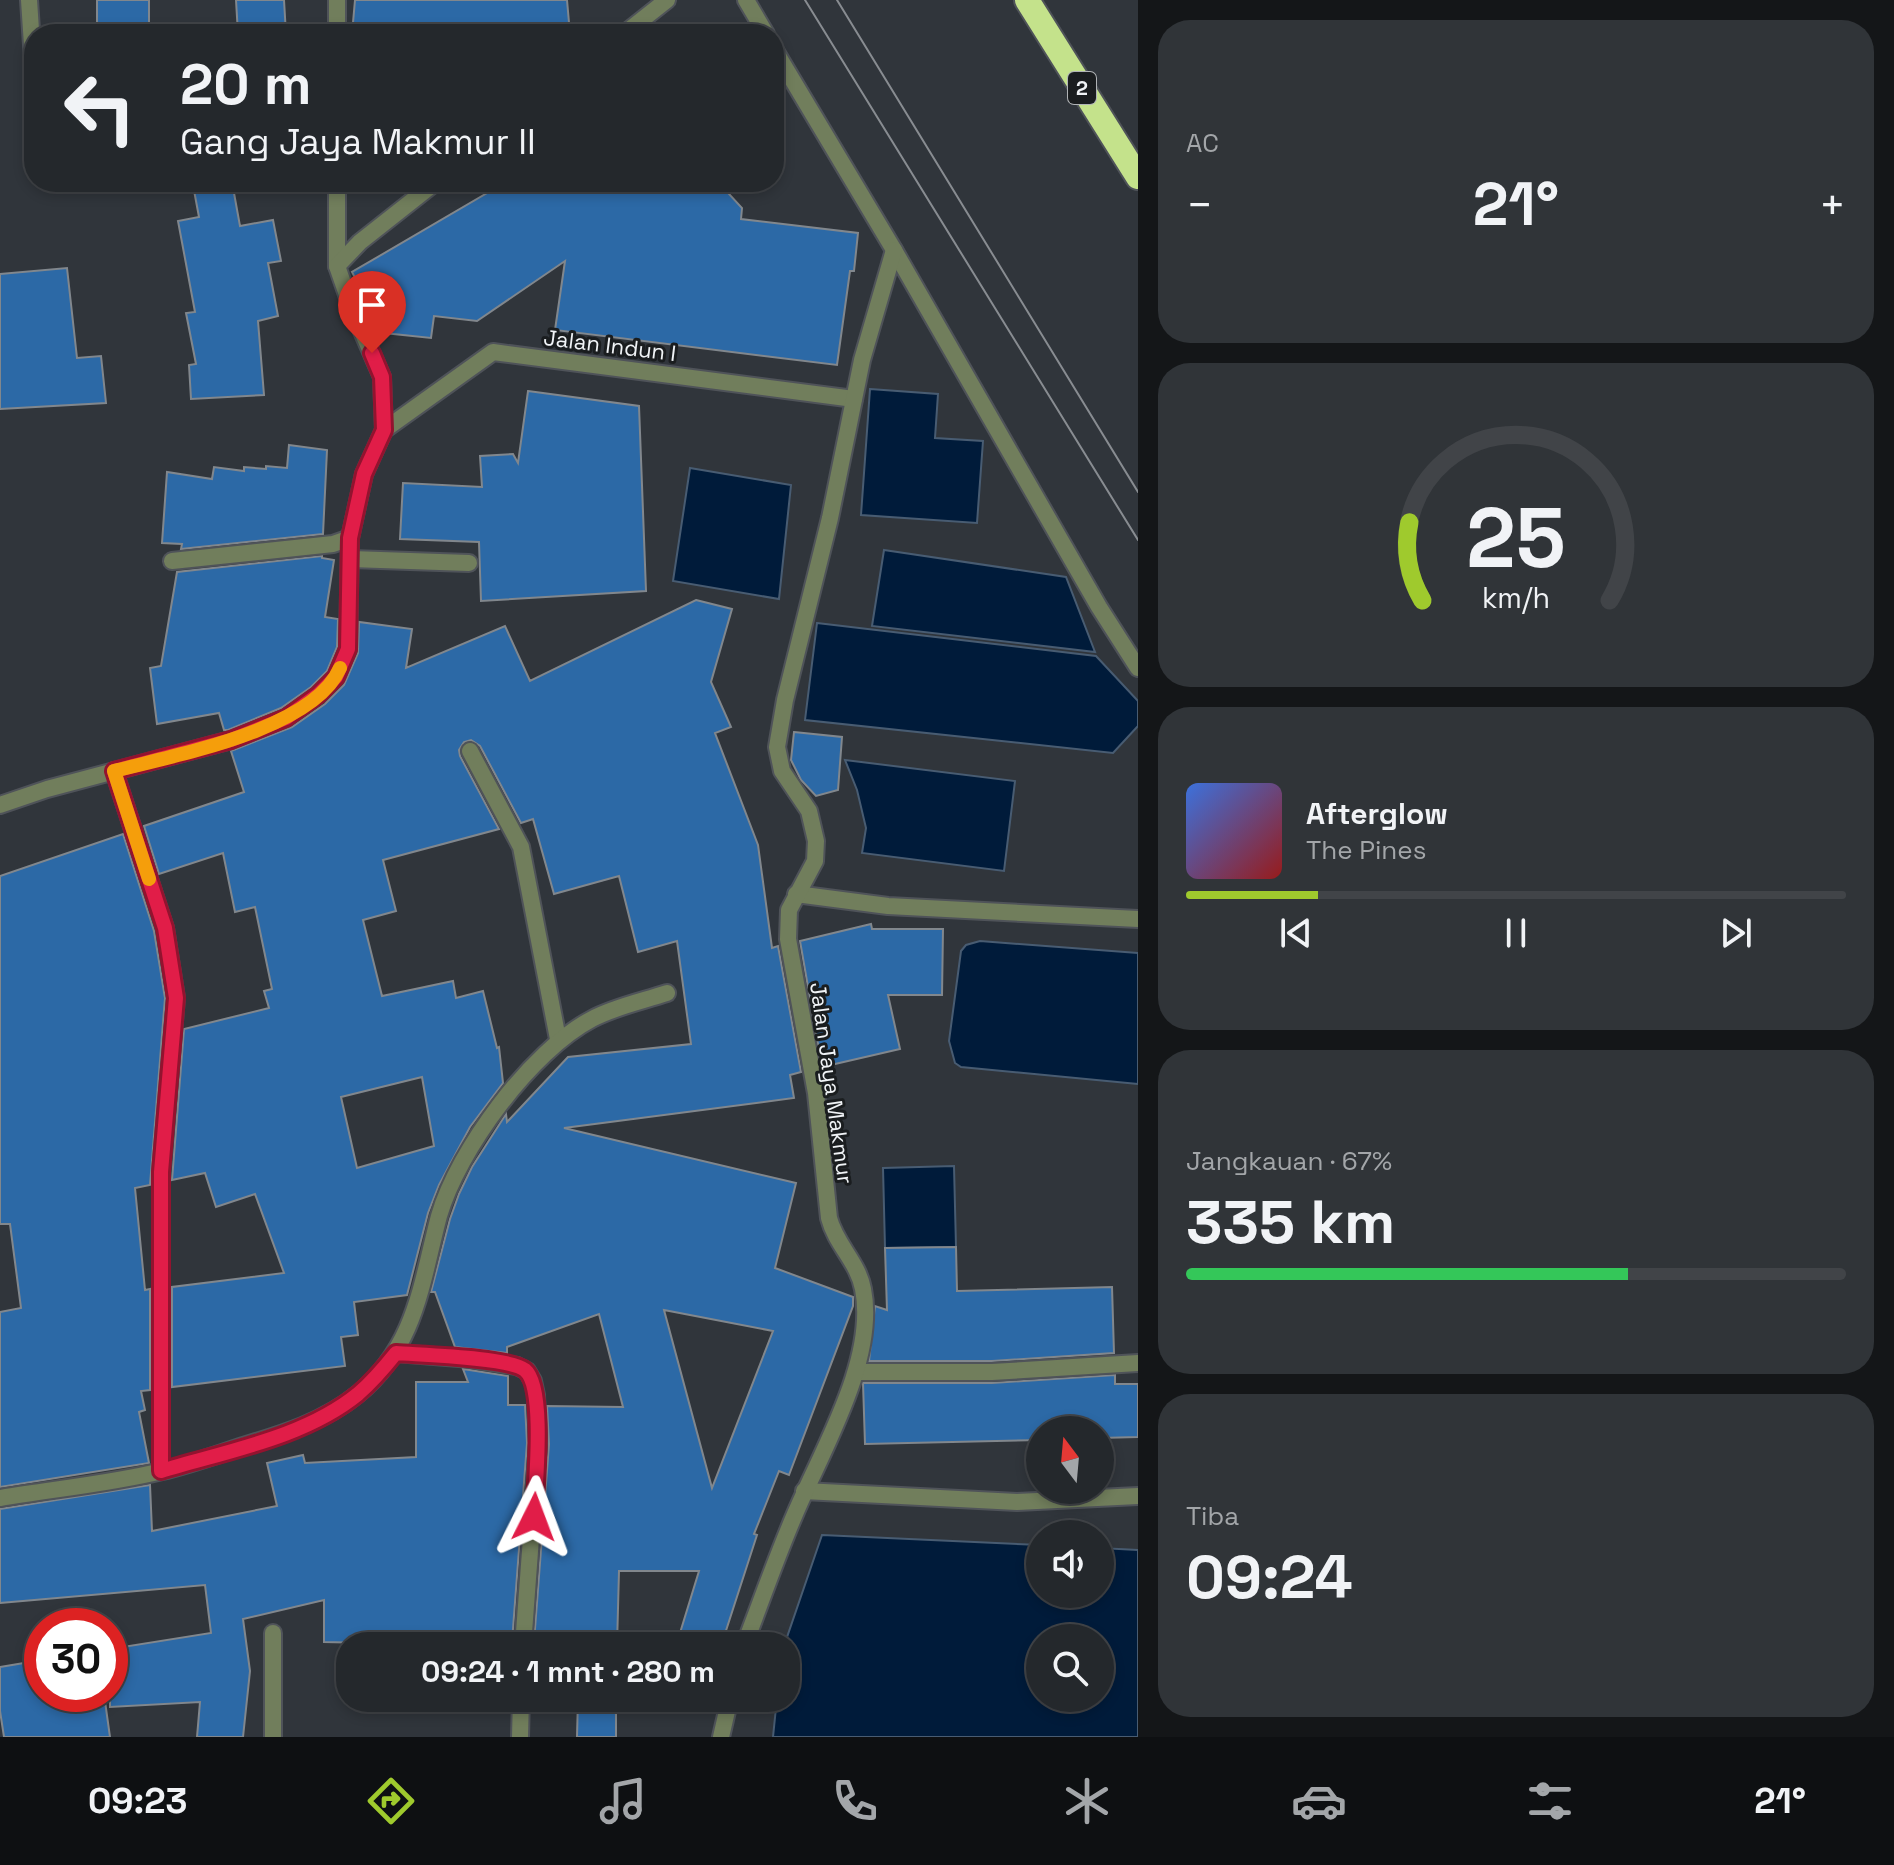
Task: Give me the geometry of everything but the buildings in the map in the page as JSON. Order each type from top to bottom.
[{"type":"highway","name":"2","points":[[1027,0],[1138,177]]},
{"type":"street","points":[[29,0],[31,24]]},
{"type":"street","points":[[337,0],[337,24]]},
{"type":"street","points":[[637,24],[667,0]]},
{"type":"street","points":[[746,0],[760,24]]},
{"type":"street","points":[[784,66],[1099,607],[1138,668]]},
{"type":"street","points":[[0,805],[47,789],[231,740],[286,718],[318,695],[336,677],[348,649],[350,538],[364,474],[384,430],[382,377],[337,266],[337,192]]},
{"type":"street","points":[[337,266],[360,242],[423,192]]},
{"type":"street","name":"Jalan Jaya Makmur","points":[[749,1632],[804,1491],[857,1372],[864,1328],[863,1289],[856,1268],[833,1232],[829,1218],[816,1093],[788,939],[789,910],[815,861],[816,841],[809,811],[782,771],[777,747],[785,700],[830,518],[862,360],[894,250]]},
{"type":"street","name":"Jalan Indun I","points":[[384,430],[493,352],[854,399]]},
{"type":"street","points":[[172,561],[333,544],[350,538]]},
{"type":"street","points":[[351,559],[469,563]]},
{"type":"street","points":[[470,751],[521,847],[558,1039]]},
{"type":"street","points":[[114,771],[165,928],[176,998],[161,1172],[161,1471]]},
{"type":"street","points":[[796,894],[888,906],[1138,919]]},
{"type":"street","points":[[0,1498],[161,1471],[295,1430],[356,1396],[396,1353],[411,1323],[441,1211],[456,1172],[478,1133],[558,1039],[595,1017],[667,993]]},
{"type":"street","points":[[396,1353],[517,1366],[527,1371],[533,1381],[538,1443],[524,1632]]},
{"type":"street","points":[[857,1372],[992,1372],[1138,1363]]},
{"type":"street","points":[[804,1491],[1017,1502],[1138,1496]]},
{"type":"street","points":[[273,1633],[273,1737]]},
{"type":"street","points":[[520,1737],[521,1712]]},
{"type":"street","points":[[721,1737],[727,1712]]},
{"type":"water","points":[[870,389],[938,394],[935,438],[983,441],[977,523],[861,515]]},
{"type":"water","points":[[690,468],[791,485],[779,599],[673,581]]},
{"type":"water","points":[[884,550],[1066,577],[1095,652],[872,626]]},
{"type":"water","points":[[817,623],[1096,656],[1138,701],[1138,726],[1113,753],[805,720]]},
{"type":"water","points":[[845,760],[1015,781],[1004,871],[862,853],[866,828],[857,790]]},
{"type":"water","points":[[980,941],[1138,953],[1138,1084],[961,1067],[955,1063],[949,1041],[961,951],[966,945]]},
{"type":"water","points":[[954,1166],[956,1247],[885,1248],[883,1168]]},
{"type":"water","points":[[822,1535],[1026,1544],[1026,1608],[1114,1608],[1114,1549],[1138,1550],[1138,1737],[773,1737],[776,1712],[800,1712],[800,1632],[789,1632]]},
{"type":"tram line","points":[[805,0],[1138,540]]},
{"type":"tram line","points":[[837,0],[1138,492]]},
{"type":"slow traffic","points":[[149,879],[114,771],[231,740],[286,718],[318,695],[336,677],[340,668]]},
{"type":"route","points":[[372,353],[382,377],[384,430],[364,474],[350,538],[348,649],[336,677],[318,695],[286,718],[231,740],[114,771],[165,928],[176,998],[161,1172],[161,1471],[295,1430],[356,1396],[396,1353],[472,1359],[517,1366],[527,1371],[533,1381],[538,1443],[534,1517]]}]
